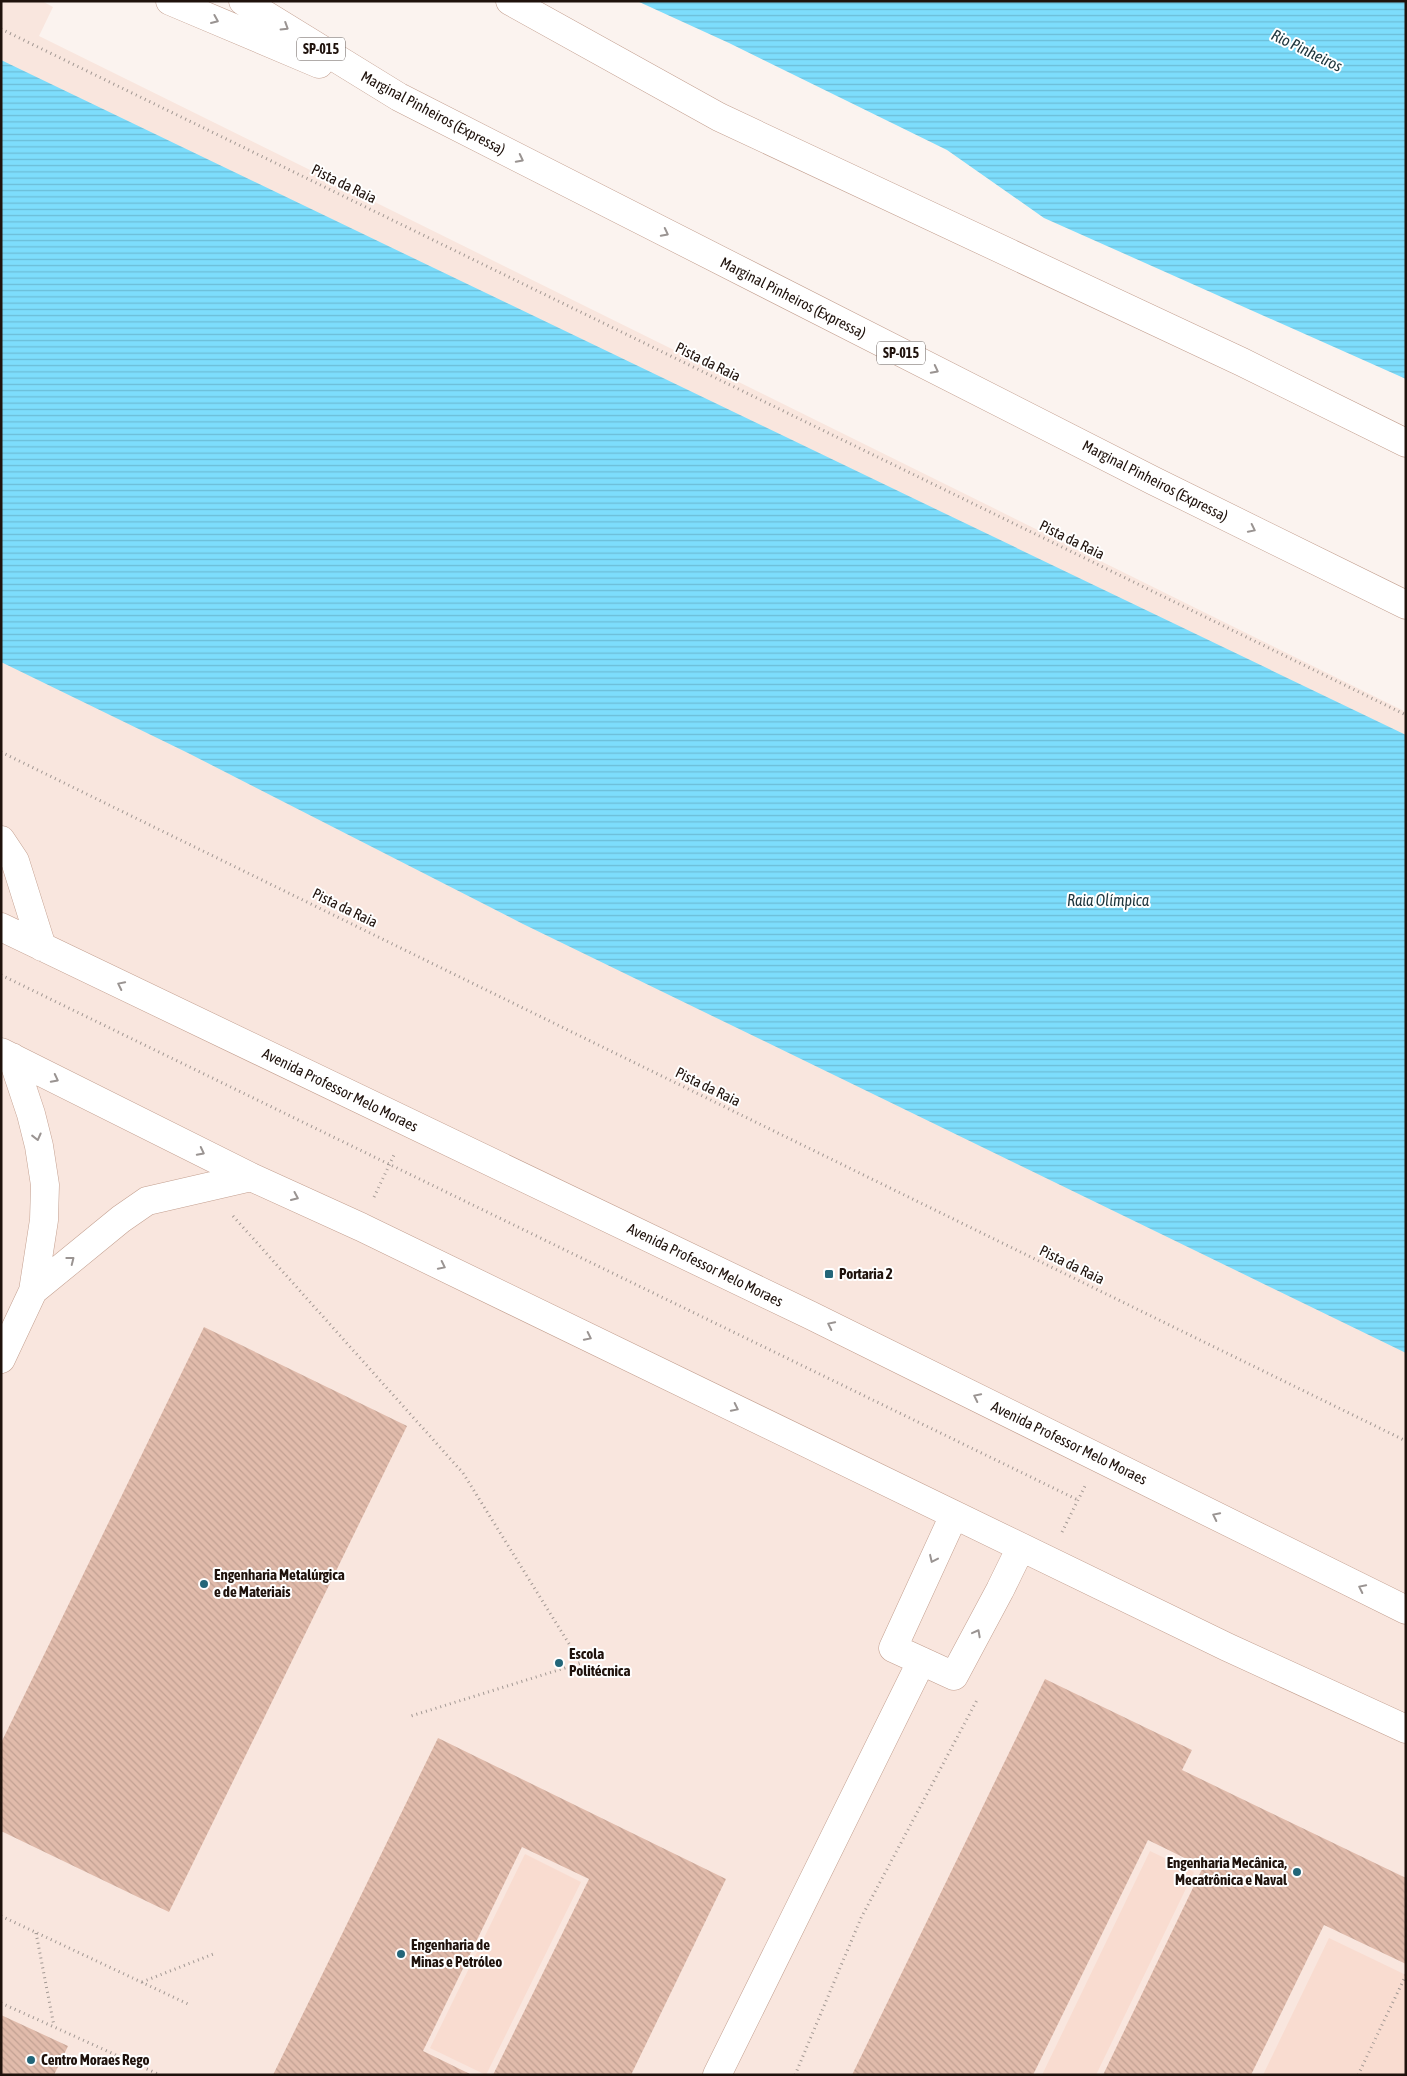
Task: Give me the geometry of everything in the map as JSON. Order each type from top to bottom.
[{"type":"main road","points":[[170,1],[399,97]]},
{"type":"main road","name":"Marginal Pinheiros (Expressa)","points":[[243,1],[399,97],[1154,481],[1406,605]]},
{"type":"main road","points":[[510,1],[718,117],[1242,362],[1406,443]]},
{"type":"main road","points":[[1,840],[15,861],[42,947]]},
{"type":"main road","name":"Avenida Professor Melo Moraes","points":[[1,927],[810,1315],[1406,1610]]},
{"type":"main road","points":[[6,1055],[251,1177],[361,1227],[1227,1647],[1406,1729]]},
{"type":"main road","points":[[1,1359],[33,1290],[44,1220],[45,1185],[31,1114],[6,1055]]},
{"type":"main road","points":[[33,1290],[121,1219],[147,1201],[251,1177]]},
{"type":"main road","points":[[954,1515],[893,1648],[921,1662],[954,1676],[1021,1547]]},
{"type":"main road","points":[[717,2075],[921,1662]]},
{"type":"path","name":"Pista da Raia","points":[[1,30],[1406,715]]},
{"type":"path","name":"Pista da Raia","points":[[1,752],[1406,1441]]},
{"type":"path","points":[[1,974],[1078,1500]]},
{"type":"path","points":[[361,1227],[408,1123]]},
{"type":"path","points":[[208,1187],[463,1473],[580,1663],[411,1716]]},
{"type":"path","points":[[795,2075],[861,1918],[982,1691]]},
{"type":"path","points":[[1,1918],[7,1919],[190,2005]]},
{"type":"path","points":[[36,1933],[54,2026]]},
{"type":"path","points":[[142,1982],[216,1953]]},
{"type":"path","points":[[1358,2075],[1406,1975]]},
{"type":"path","points":[[1,2003],[158,2074]]},
{"type":"shaded area","points":[[1,1],[42,1],[53,7],[39,36],[1406,712],[1406,2075],[1,2075]]},
{"type":"shaded area","points":[[1150,1851],[1194,1872],[1096,2075],[1042,2075]]},
{"type":"shaded area","points":[[525,1854],[581,1882],[486,2075],[430,2048]]},
{"type":"shaded area","points":[[1329,1938],[1406,1975],[1406,2075],[1263,2075]]},
{"type":"water","name":"Rio Pinheiros","points":[[637,1],[1406,1],[1406,379],[1044,218],[947,150],[729,43]]},
{"type":"water","name":"Raia Olímpica","points":[[1,60],[1406,735],[1406,1353],[523,924],[188,753],[1,662]]},
{"type":"building","name":"Engenharia Metalúrgica e de Materiais","points":[[204,1327],[407,1426],[169,1912],[1,1831],[1,1743]]},
{"type":"building","name":"Engenharia Mecânica, Mecatrônica e Naval","points":[[1045,1679],[1192,1750],[1182,1770],[1406,1878],[1406,1964],[1324,1925],[1251,2075],[1103,2075],[1203,1867],[1148,1840],[1033,2075],[852,2075]]},
{"type":"building","name":"Engenharia de Minas e Petróleo","points":[[438,1738],[726,1879],[631,2075],[493,2075],[589,1879],[522,1847],[423,2051],[472,2075],[273,2075]]},
{"type":"building","name":"Centro Moraes Rego","points":[[1,2015],[68,2046],[54,2075],[1,2075]]},
{"type":"place","name":"Portaria 2","points":[[829,1274]]},
{"type":"place","name":"Engenharia Metalúrgica e de Materiais","points":[[204,1584]]},
{"type":"place","name":"Escola Politécnica","points":[[559,1663]]},
{"type":"place","name":"Engenharia Mecânica, Mecatrônica e Naval","points":[[1297,1872]]},
{"type":"place","name":"Engenharia de Minas e Petróleo","points":[[401,1954]]},
{"type":"place","name":"Centro Moraes Rego","points":[[31,2060]]}]
